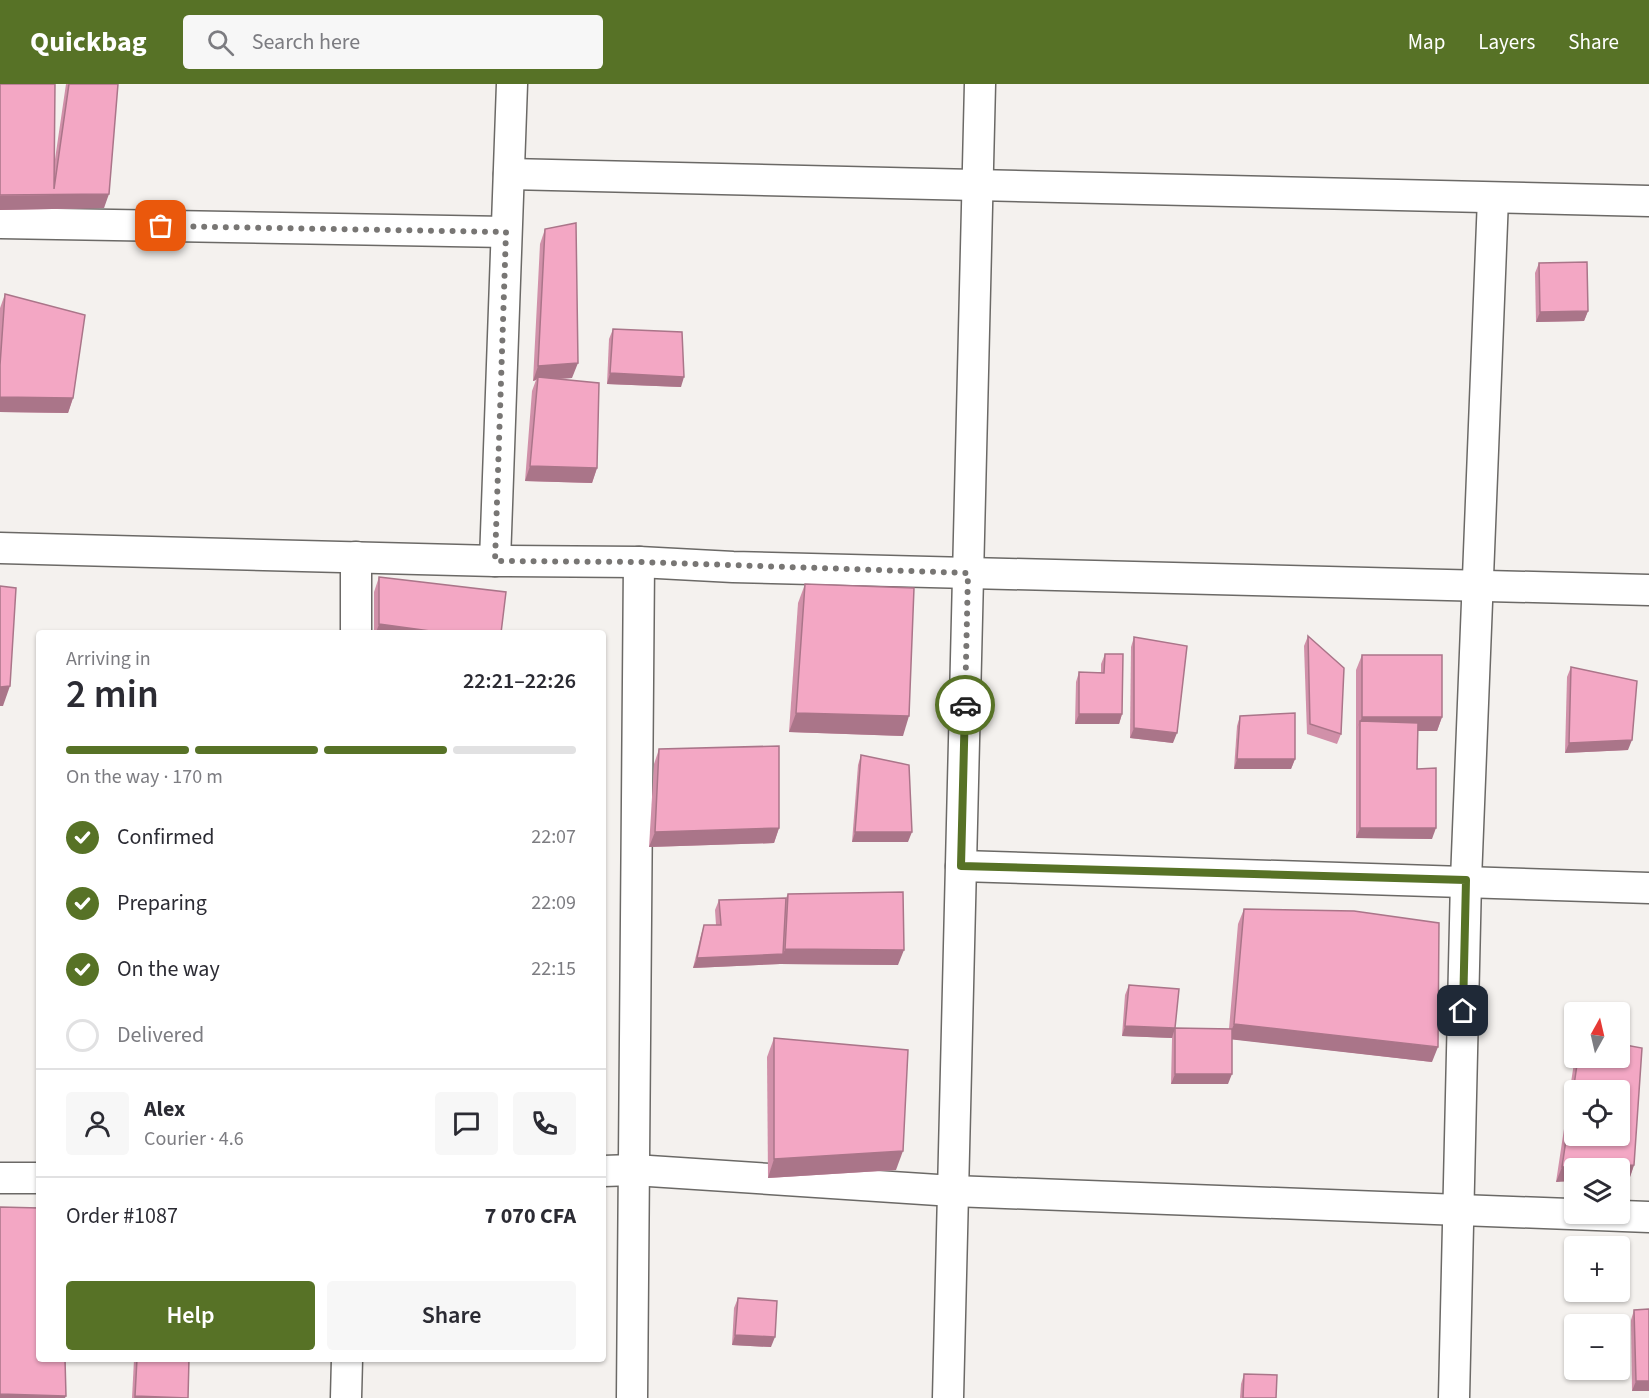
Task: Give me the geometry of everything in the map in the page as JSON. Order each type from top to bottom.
[{"type":"street","points":[[495,561],[512,84]]},
{"type":"street","points":[[948,1398],[980,84]]},
{"type":"street","points":[[508,174],[1649,201]]},
{"type":"street","points":[[1454,1398],[1466,880],[1493,198]]},
{"type":"street","points":[[0,223],[506,232]]},
{"type":"street","points":[[0,548],[495,561],[639,562],[968,573],[1649,590]]},
{"type":"street","points":[[356,557],[356,630]]},
{"type":"street","points":[[632,1398],[639,562]]},
{"type":"street","points":[[961,866],[1466,880],[1649,888]]},
{"type":"street","points":[[606,1171],[634,1170],[953,1191],[1457,1212],[1649,1217]]},
{"type":"street","points":[[0,1178],[36,1178]]},
{"type":"street","points":[[346,1398],[347,1362]]},
{"type":"building","points":[[0,84],[55,84],[54,189],[69,84],[118,84],[109,194],[0,195]]},
{"type":"building","points":[[576,223],[578,363],[538,366],[545,229]]},
{"type":"building","points":[[1587,262],[1588,311],[1540,312],[1539,263]]},
{"type":"building","points":[[5,294],[85,315],[73,398],[0,397]]},
{"type":"building","points":[[613,329],[682,332],[684,377],[610,373]]},
{"type":"building","points":[[538,377],[599,383],[597,468],[530,466]]},
{"type":"building","points":[[379,577],[506,592],[501,630],[423,630],[379,624]]},
{"type":"building","points":[[805,584],[914,588],[909,716],[796,713]]},
{"type":"building","points":[[0,586],[16,588],[10,686],[0,687]]},
{"type":"building","points":[[1308,636],[1344,668],[1341,734],[1310,724]]},
{"type":"building","points":[[1134,637],[1187,646],[1177,733],[1134,728]]},
{"type":"building","points":[[1105,654],[1123,654],[1122,714],[1079,714],[1079,672],[1104,673]]},
{"type":"building","points":[[1362,655],[1442,655],[1442,717],[1362,717]]},
{"type":"building","points":[[1571,667],[1637,681],[1632,740],[1569,743]]},
{"type":"building","points":[[1295,713],[1295,759],[1237,759],[1240,716]]},
{"type":"building","points":[[1360,721],[1418,723],[1417,769],[1436,768],[1436,828],[1360,828]]},
{"type":"building","points":[[779,746],[779,828],[655,832],[659,749]]},
{"type":"building","points":[[861,755],[909,765],[912,832],[855,832]]},
{"type":"building","points":[[903,892],[904,950],[785,949],[788,894]]},
{"type":"building","points":[[786,898],[783,954],[697,958],[704,925],[721,925],[719,900]]},
{"type":"building","points":[[1244,909],[1354,911],[1439,923],[1438,1047],[1234,1024]]},
{"type":"building","points":[[1129,985],[1179,989],[1175,1028],[1125,1026]]},
{"type":"building","points":[[1175,1028],[1232,1029],[1232,1074],[1175,1074]]},
{"type":"building","points":[[774,1038],[908,1050],[903,1151],[774,1159]]},
{"type":"building","points":[[1630,1046],[1642,1048],[1634,1165],[1630,1165],[1630,1158],[1564,1158],[1564,1167],[1562,1167],[1565,1146],[1630,1146],[1630,1080],[1575,1080],[1577,1068],[1630,1068]]},
{"type":"building","points":[[0,1207],[36,1208],[36,1362],[65,1362],[66,1396],[0,1394]]},
{"type":"building","points":[[738,1298],[777,1301],[775,1337],[735,1335]]},
{"type":"building","points":[[1649,1309],[1649,1381],[1636,1381],[1634,1310]]},
{"type":"building","points":[[137,1362],[189,1362],[188,1398],[135,1396]]},
{"type":"building","points":[[1244,1374],[1277,1375],[1276,1398],[1243,1398]]},
{"type":"way so far","points":[[161,226],[506,232],[495,561],[639,562],[733,567],[968,573],[965,705]]},
{"type":"route","points":[[965,705],[961,866],[1466,880],[1463,1011]]}]
